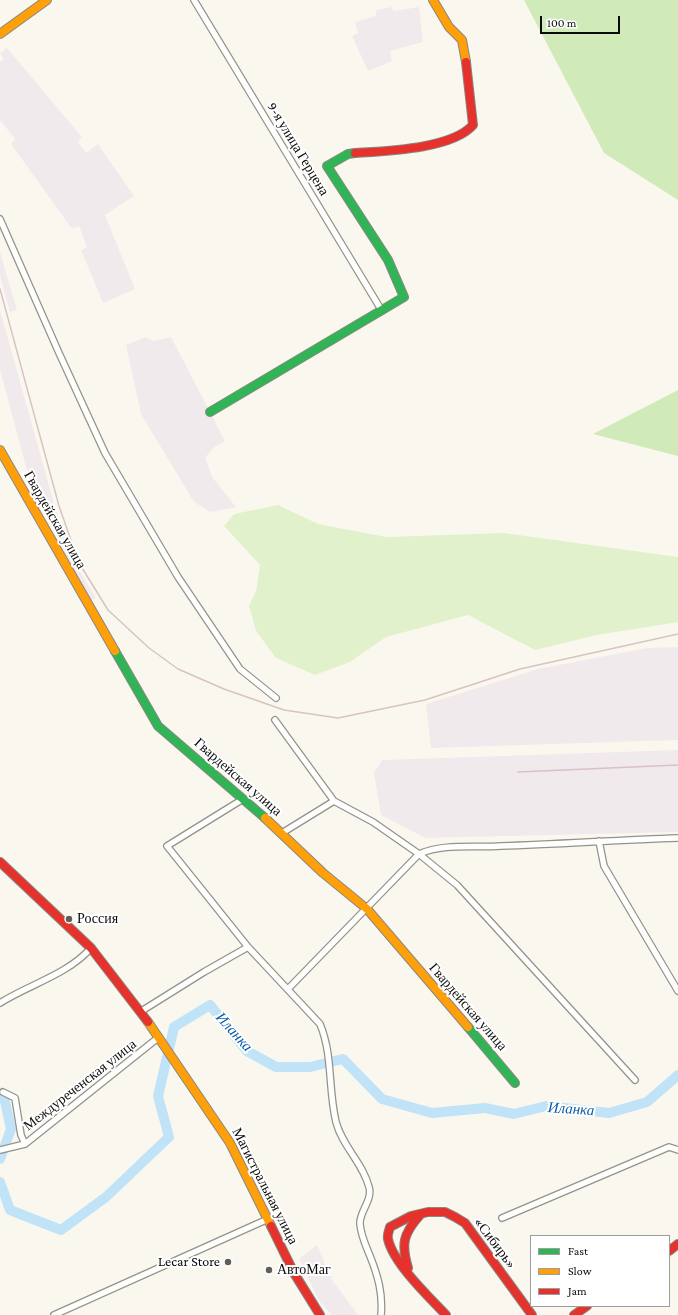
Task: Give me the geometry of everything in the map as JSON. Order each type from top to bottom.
[{"type":"street","points":[[0,34],[47,0]]},
{"type":"street","name":"9-я улица Герцена","points":[[194,0],[382,311]]},
{"type":"street","points":[[210,412],[404,298],[388,260],[328,166],[348,154],[415,148],[452,138],[466,133],[473,125],[470,75],[462,40],[449,26],[433,0]]},
{"type":"street","points":[[0,219],[59,353],[105,452],[178,577],[240,669],[276,698]]},
{"type":"street","name":"Гвардейская улица","points":[[0,450],[158,726],[282,833],[323,873],[367,909],[515,1083]]},
{"type":"street","points":[[275,720],[334,801],[373,822],[419,854],[457,885],[635,1080]]},
{"type":"street","points":[[243,799],[167,846],[248,946],[320,1024],[326,1039],[336,1124],[346,1145],[365,1173],[370,1189],[368,1202],[360,1223],[363,1240],[377,1275],[381,1291],[381,1315]]},
{"type":"street","points":[[282,833],[334,801]]},
{"type":"street","points":[[288,989],[419,854],[441,846],[498,846],[678,839]]},
{"type":"street","points":[[599,841],[604,866],[678,991]]},
{"type":"street","points":[[0,862],[91,948],[161,1039]]},
{"type":"street","points":[[140,1012],[248,946]]},
{"type":"street","points":[[0,1003],[18,992],[74,965],[91,948]]},
{"type":"street","name":"Магистральная улица","points":[[161,1039],[230,1143],[294,1273],[320,1315]]},
{"type":"street","name":"Междуреченская улица","points":[[3,1092],[15,1098],[20,1135],[25,1144],[161,1039]]},
{"type":"street","points":[[0,1150],[25,1144]]},
{"type":"street","points":[[502,1218],[669,1147],[678,1150]]},
{"type":"street","name":"«Сибирь»","points":[[446,1315],[391,1248],[388,1238],[390,1227],[397,1221],[421,1214],[440,1212],[451,1214],[465,1223],[532,1314]]},
{"type":"street","name":"«Сибирь»","points":[[410,1273],[403,1252],[403,1243],[406,1232],[421,1214]]},
{"type":"street","points":[[54,1315],[268,1219]]},
{"type":"street","points":[[670,1250],[678,1244]]},
{"type":"street","points":[[574,1315],[586,1307]]},
{"type":"shaded area","points":[[392,7],[393,11],[419,7],[423,42],[390,51],[392,61],[368,71],[352,36],[358,33],[355,22],[376,16],[376,10]]},
{"type":"shaded area","points":[[7,48],[82,137],[78,142],[86,153],[98,144],[134,196],[105,215],[135,289],[103,303],[81,250],[87,247],[79,226],[72,229],[11,144],[15,139],[0,120],[0,62],[4,59],[0,53]]},
{"type":"shaded area","points":[[0,252],[17,310],[10,312],[0,276]]},
{"type":"shaded area","points":[[0,310],[55,507],[73,560],[96,598],[90,601],[69,562],[26,467],[0,370]]},
{"type":"shaded area","points":[[146,337],[154,341],[171,337],[225,441],[213,448],[205,458],[213,478],[236,507],[210,512],[194,502],[141,414],[126,345]]},
{"type":"shaded area","points":[[678,647],[678,740],[431,748],[426,704],[538,669],[647,648]]},
{"type":"shaded area","points":[[678,750],[678,832],[425,838],[381,815],[374,773],[382,760]]},
{"type":"shaded area","points":[[317,1245],[332,1280],[358,1315],[332,1315],[319,1301],[299,1259]]},
{"type":"green space","points":[[524,0],[678,0],[678,200],[604,153]]},
{"type":"green space","points":[[678,390],[678,456],[593,434]]},
{"type":"green space","points":[[278,505],[318,524],[386,537],[504,533],[678,557],[678,622],[597,635],[535,650],[468,615],[386,637],[350,662],[315,675],[276,658],[256,631],[249,606],[256,591],[260,565],[224,526],[234,514]]},
{"type":"waterway","name":"Иланка","points":[[0,1182],[10,1210],[61,1230],[106,1197],[169,1137],[158,1096],[174,1027],[210,1005],[247,1051],[276,1067],[310,1067],[343,1059],[382,1099],[432,1113],[485,1108],[514,1114],[546,1106],[609,1113],[647,1102],[678,1075]]},
{"type":"waterway","name":"Иланка","points":[[0,1098],[4,1097],[11,1129],[0,1159]]},
{"type":"railway","points":[[0,289],[59,506],[79,563],[108,610],[149,648],[178,669],[224,689],[284,710],[338,718],[425,700],[520,669],[678,634]]},
{"type":"railway","points":[[518,772],[678,765]]},
{"type":"traffic: fast","points":[[210,412],[404,297],[388,260],[327,166],[348,154],[355,153]]},
{"type":"traffic: fast","points":[[115,651],[158,726],[265,818]]},
{"type":"traffic: fast","points":[[468,1027],[515,1083]]},
{"type":"traffic: slow","points":[[0,34],[47,0]]},
{"type":"traffic: slow","points":[[433,0],[449,27],[462,40],[466,62]]},
{"type":"traffic: slow","points":[[0,450],[115,651]]},
{"type":"traffic: slow","points":[[265,818],[323,873],[367,909],[468,1027]]},
{"type":"traffic: slow","points":[[148,1022],[230,1143],[271,1226]]},
{"type":"traffic: jam","points":[[355,153],[400,150],[435,144],[463,133],[473,125],[466,62]]},
{"type":"traffic: jam","points":[[0,862],[91,948],[148,1022]]},
{"type":"traffic: jam","points":[[446,1315],[412,1279],[391,1248],[388,1238],[390,1227],[411,1216],[428,1212],[445,1212],[465,1223],[532,1315]]},
{"type":"traffic: jam","points":[[408,1268],[404,1246],[405,1240],[410,1228],[420,1215]]},
{"type":"traffic: jam","points":[[271,1226],[294,1273],[320,1315]]},
{"type":"traffic: jam","points":[[670,1250],[678,1244]]},
{"type":"traffic: jam","points":[[574,1315],[586,1307]]},
{"type":"place","name":"Россия","points":[[69,919]]},
{"type":"place","name":"Lecar Store","points":[[228,1262]]},
{"type":"place","name":"АвтоМаг","points":[[269,1270]]}]
